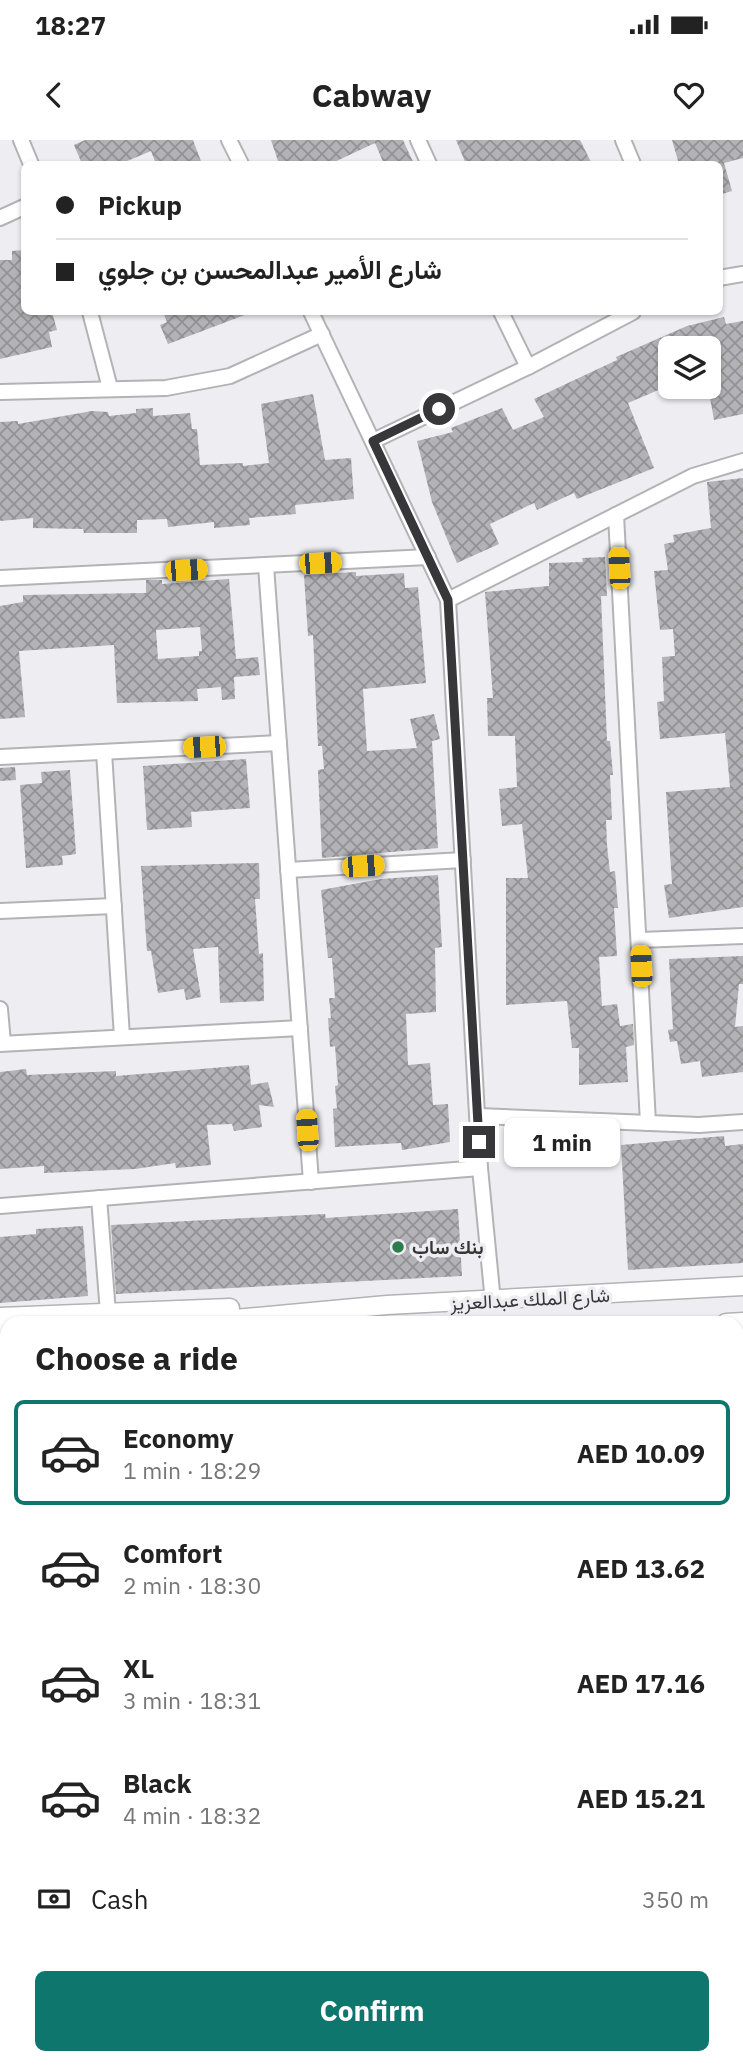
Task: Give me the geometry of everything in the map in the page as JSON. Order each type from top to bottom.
[{"type":"street","points":[[21,140],[30,161]]},
{"type":"street","points":[[229,140],[240,161]]},
{"type":"street","points":[[418,140],[428,161]]},
{"type":"street","points":[[622,140],[632,161]]},
{"type":"street","points":[[0,218],[21,208]]},
{"type":"street","points":[[723,277],[743,274]]},
{"type":"street","points":[[91,315],[110,388]]},
{"type":"street","points":[[312,315],[448,600],[480,1168],[493,1302]]},
{"type":"street","points":[[502,315],[528,367]]},
{"type":"street","points":[[373,441],[528,367],[627,315]]},
{"type":"street","points":[[0,392],[166,388],[230,376],[322,334]]},
{"type":"street","points":[[448,600],[693,475],[743,461]]},
{"type":"street","points":[[616,515],[648,1123]]},
{"type":"street","points":[[0,578],[428,557]]},
{"type":"street","points":[[266,566],[311,1182]]},
{"type":"street","points":[[0,757],[279,743]]},
{"type":"street","points":[[104,752],[122,1037]]},
{"type":"street","points":[[288,870],[463,860]]},
{"type":"street","points":[[0,911],[114,906]]},
{"type":"street","points":[[639,940],[743,936]]},
{"type":"street","points":[[0,1009],[1,1043],[300,1028]]},
{"type":"street","points":[[478,1116],[648,1123],[743,1122]]},
{"type":"street","points":[[0,1206],[480,1168]]},
{"type":"street","points":[[99,1198],[108,1313]]},
{"type":"street","name":"شارع الملك عبدالعزيز","points":[[272,1316],[387,1306],[743,1286]]},
{"type":"street","points":[[27,1316],[387,1306]]},
{"type":"building","points":[[85,140],[193,140],[201,161],[155,161],[151,151],[127,161],[81,161],[74,145]]},
{"type":"building","points":[[271,140],[403,140],[413,161],[383,161],[375,143],[336,161],[278,161]]},
{"type":"building","points":[[456,140],[580,140],[590,161],[465,161]]},
{"type":"building","points":[[672,140],[743,140],[743,158],[724,163],[732,191],[723,194],[723,161],[678,161]]},
{"type":"building","points":[[21,250],[21,315],[53,315],[57,330],[49,332],[52,347],[0,359],[0,260],[12,260],[12,251]]},
{"type":"building","points":[[164,315],[245,315],[168,344],[160,325],[167,322]]},
{"type":"building","points":[[724,317],[726,324],[743,321],[743,414],[714,420],[710,399],[721,399],[721,336],[664,336],[687,326]]},
{"type":"building","points":[[658,339],[658,390],[628,403],[654,468],[577,499],[574,493],[537,510],[534,503],[490,524],[499,544],[457,563],[432,502],[417,441],[453,432],[451,428],[502,408],[513,430],[544,417],[534,399],[617,360],[616,357]]},
{"type":"building","points":[[313,394],[325,460],[351,458],[354,499],[295,505],[296,514],[249,518],[250,525],[214,528],[214,522],[168,527],[167,519],[137,520],[137,533],[84,533],[83,529],[33,528],[33,518],[0,521],[0,422],[18,421],[18,424],[92,411],[108,412],[109,416],[153,408],[153,416],[190,413],[192,429],[197,429],[200,465],[243,463],[243,466],[269,463],[261,404]]},
{"type":"building","points":[[743,478],[743,907],[669,918],[664,885],[672,884],[666,792],[730,787],[725,733],[660,739],[657,702],[664,701],[662,657],[675,656],[673,629],[660,630],[654,571],[668,570],[664,544],[674,542],[673,535],[711,528],[707,482]]},
{"type":"building","points":[[605,557],[607,596],[601,596],[607,741],[610,741],[613,775],[610,775],[612,820],[606,820],[610,872],[615,871],[618,908],[614,908],[617,956],[599,957],[602,1006],[617,1004],[620,1026],[633,1024],[634,1045],[626,1047],[628,1082],[579,1085],[579,1048],[572,1048],[567,1001],[506,1005],[506,878],[528,878],[522,824],[502,826],[499,789],[517,787],[515,736],[488,736],[487,698],[493,698],[485,592],[549,586],[549,563],[583,562],[582,558]]},
{"type":"building","points":[[356,572],[356,576],[404,573],[405,588],[418,587],[426,683],[363,689],[367,751],[417,748],[410,719],[434,714],[440,739],[432,741],[438,848],[322,858],[318,770],[324,769],[322,746],[318,746],[313,635],[308,636],[304,575]]},
{"type":"building","points":[[229,579],[236,659],[258,657],[260,675],[234,677],[235,699],[222,700],[221,687],[197,689],[198,701],[117,703],[114,645],[19,651],[25,717],[0,719],[0,606],[23,602],[23,595],[146,593],[146,580],[162,580],[162,584]],"holes":[[[200,627],[202,651],[199,651],[199,656],[158,659],[156,630]]]},
{"type":"building","points":[[246,759],[250,808],[191,812],[192,827],[147,830],[143,766]]},
{"type":"building","points":[[15,767],[16,780],[0,781],[0,768]]},
{"type":"building","points":[[70,770],[76,854],[62,856],[63,865],[26,868],[20,785],[42,783],[41,772]]},
{"type":"building","points":[[259,863],[260,899],[255,899],[259,954],[263,953],[264,1001],[220,1003],[218,947],[193,949],[201,997],[186,1000],[184,989],[158,993],[151,951],[147,951],[141,866]]},
{"type":"building","points":[[438,875],[442,947],[435,948],[436,1012],[406,1014],[408,1065],[430,1063],[433,1105],[448,1104],[450,1142],[402,1150],[401,1143],[335,1147],[333,1109],[337,1108],[335,1086],[338,1085],[335,1046],[330,1047],[328,1018],[331,1018],[329,998],[335,998],[332,958],[328,958],[321,890],[381,879]]},
{"type":"building","points":[[743,956],[743,984],[739,984],[735,1027],[743,1026],[743,1072],[702,1077],[700,1061],[681,1064],[677,1041],[670,1042],[668,1030],[673,1029],[669,959]]},
{"type":"building","points":[[249,1065],[251,1085],[268,1082],[274,1107],[259,1105],[262,1127],[234,1131],[232,1124],[207,1125],[211,1165],[176,1168],[175,1163],[135,1169],[44,1173],[44,1166],[0,1169],[0,1072],[26,1069],[27,1075],[116,1071],[116,1076]]},
{"type":"building","points":[[724,1136],[725,1146],[743,1144],[743,1263],[628,1270],[621,1145]]},
{"type":"building","points":[[458,1209],[462,1276],[116,1294],[111,1225],[325,1214],[326,1218]]},
{"type":"building","points":[[83,1226],[88,1296],[0,1303],[0,1237],[36,1234],[36,1229]]},
{"type":"place","name":"بنك ساب","points":[[398,1247]]},
{"type":"route","points":[[439,409],[373,441],[448,600],[479,1142]]}]
